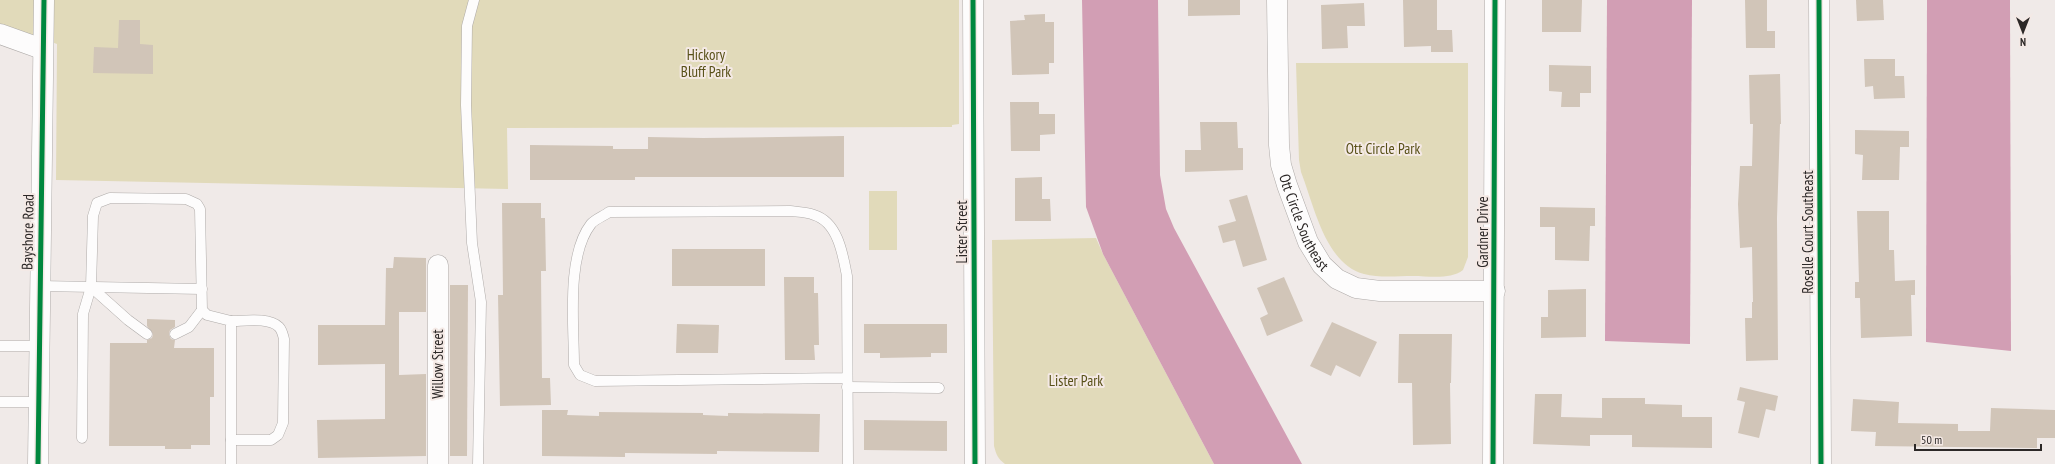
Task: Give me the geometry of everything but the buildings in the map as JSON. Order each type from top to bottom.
[{"type":"street","name":"Bayshore Road","points":[[38,464],[42,49],[44,0]]},
{"type":"street","name":"Lister Street","points":[[973,0],[975,464]]},
{"type":"street","name":"Ott Circle Southeast","points":[[1277,0],[1279,145],[1282,165],[1308,242],[1322,265],[1337,279],[1356,288],[1368,290],[1495,291]]},
{"type":"street","name":"Gardner Drive","points":[[1493,464],[1495,291],[1495,0]]},
{"type":"street","name":"Roselle Court Southeast","points":[[1819,0],[1821,464]]},
{"type":"street","points":[[0,34],[42,49]]},
{"type":"street","name":"Willow Street","points":[[438,265],[438,464]]},
{"type":"lane","points":[[474,0],[467,26],[466,105],[472,243],[481,302],[478,464]]},
{"type":"lane","points":[[82,438],[83,314],[91,287],[93,216],[97,203],[110,198],[186,199],[197,204],[200,209],[202,310],[189,327],[175,334]]},
{"type":"lane","points":[[848,464],[847,382],[847,276],[842,250],[830,224],[816,215],[790,211],[609,212],[592,223],[580,243],[574,267],[574,365],[580,375],[595,381],[847,382],[939,388]]},
{"type":"lane","points":[[40,286],[202,289]]},
{"type":"lane","points":[[91,287],[128,320],[147,334]]},
{"type":"lane","points":[[202,310],[207,315],[231,321],[266,321],[280,328],[284,339],[283,423],[278,435],[271,440],[231,440]]},
{"type":"lane","points":[[231,321],[231,464]]},
{"type":"lane","points":[[0,346],[39,346]]},
{"type":"lane","points":[[0,402],[38,402]]},
{"type":"green space","name":"Hickory Bluff Park","points":[[0,0],[959,0],[959,124],[952,125],[952,127],[507,128],[508,189],[56,180],[57,44],[0,24]]},
{"type":"green space","name":"Ott Circle Park","points":[[1296,63],[1468,63],[1468,257],[1463,270],[1452,275],[1439,277],[1376,276],[1364,274],[1351,268],[1330,246],[1316,216],[1301,172],[1299,160]]},
{"type":"green space","points":[[869,191],[897,191],[897,250],[869,250]]},
{"type":"green space","name":"Lister Park","points":[[1096,238],[1103,254],[1214,464],[1005,464],[998,456],[994,446],[992,240]]},
{"type":"shaded area","points":[[1082,0],[1158,0],[1160,175],[1166,209],[1174,228],[1302,464],[1214,464],[1103,254],[1086,207]]},
{"type":"shaded area","points":[[1607,0],[1692,0],[1690,344],[1605,341]]},
{"type":"shaded area","points":[[1927,0],[2010,0],[2011,351],[1926,342]]},
{"type":"cycle path","points":[[38,464],[44,0]]},
{"type":"cycle path","points":[[973,0],[975,464]]},
{"type":"cycle path","points":[[1493,464],[1495,0]]},
{"type":"cycle path","points":[[1819,0],[1821,464]]}]
